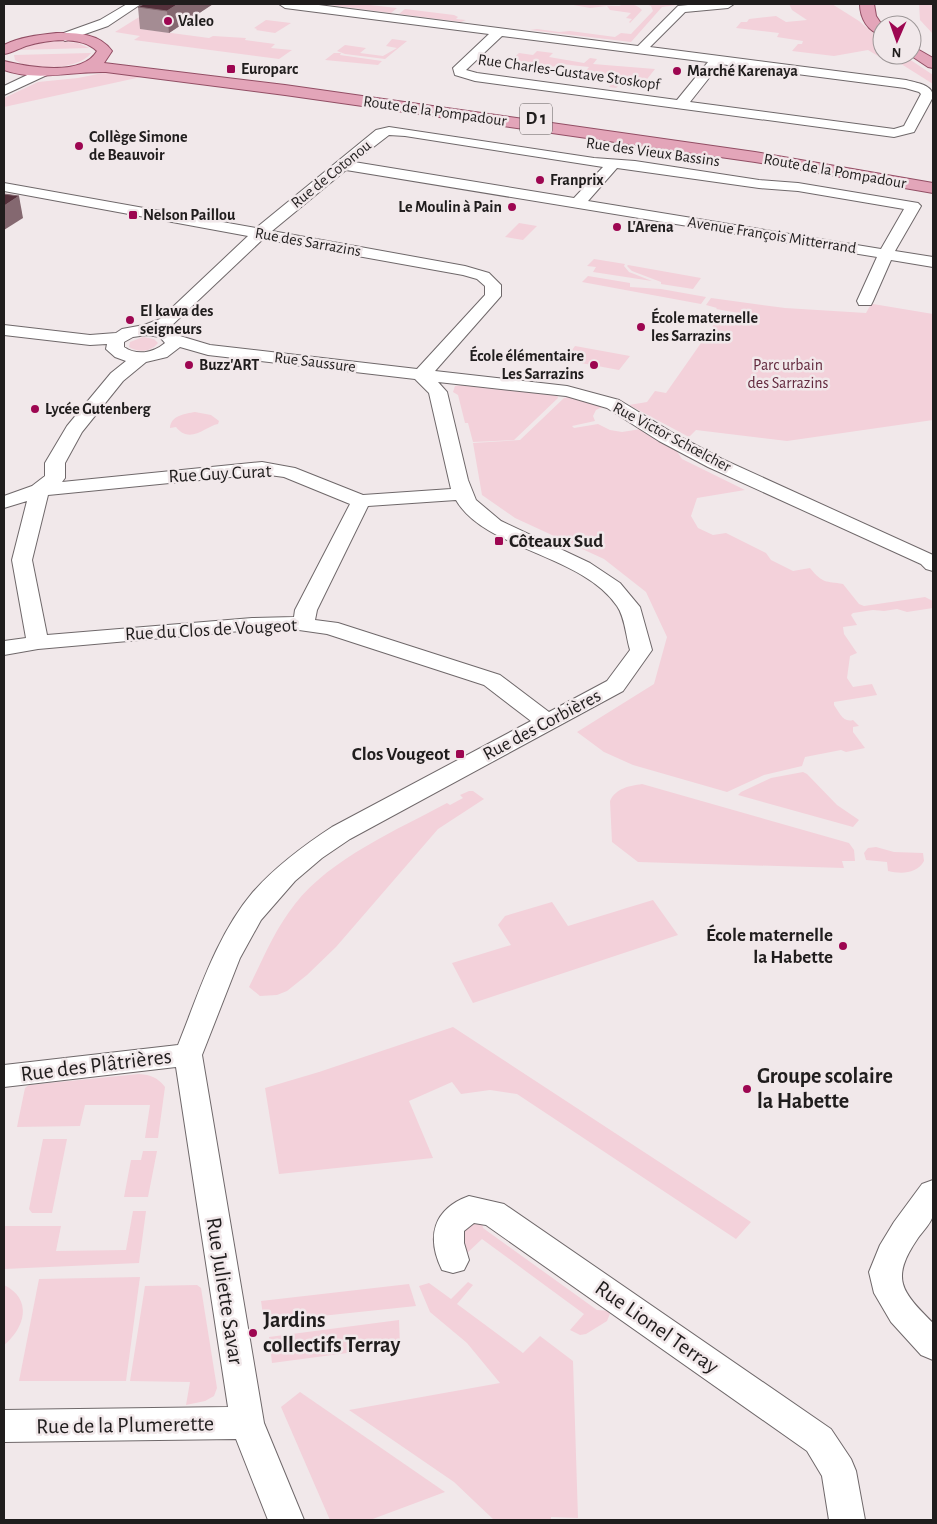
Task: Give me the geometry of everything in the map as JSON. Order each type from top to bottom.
[{"type":"main road","points":[[867,4],[869,19],[872,22]]},
{"type":"main road","points":[[882,10],[882,15]]},
{"type":"main road","points":[[4,34],[35,39],[65,37],[89,40],[104,47],[104,55],[94,63],[83,67],[42,72],[22,71],[4,66]]},
{"type":"main road","points":[[4,49],[35,39]]},
{"type":"main road","name":"Route de la Pompadour","points":[[104,55],[115,60],[162,67],[933,176]]},
{"type":"main road","points":[[922,57],[933,64]]},
{"type":"main road","name":"Route de la Pompadour","points":[[83,67],[106,68],[285,90],[822,167],[933,188]]},
{"type":"main road","points":[[738,155],[757,154],[933,181]]},
{"type":"street","points":[[65,37],[104,23],[135,4]]},
{"type":"street","name":"Rue Charles-Gustave Stoskopf","points":[[285,4],[906,84],[924,89],[928,94],[910,129],[894,133],[475,77],[460,72],[459,68],[500,32]]},
{"type":"street","points":[[641,50],[682,9],[728,4]]},
{"type":"street","points":[[89,40],[104,23]]},
{"type":"street","points":[[680,105],[717,60]]},
{"type":"street","points":[[4,91],[42,72]]},
{"type":"street","name":"Rue des Vieux Bassins","points":[[389,131],[759,184],[798,187],[913,206],[886,254]]},
{"type":"street","name":"Rue de Cotonou","points":[[161,354],[173,345],[168,332],[260,233],[381,133],[389,131]]},
{"type":"street","name":"Avenue François Mitterrand","points":[[344,164],[933,262]]},
{"type":"street","points":[[578,203],[613,164]]},
{"type":"street","name":"Rue des Sarrazins","points":[[4,187],[465,271],[482,276],[493,284],[493,296],[421,375]]},
{"type":"street","points":[[865,301],[886,254]]},
{"type":"street","points":[[4,330],[90,340],[118,346],[142,357],[117,377],[74,430],[55,463],[55,478],[39,490],[22,560],[38,642]]},
{"type":"street","name":"Rue Saussure","points":[[118,346],[128,333],[147,330],[168,332],[208,350]]},
{"type":"street","points":[[117,377],[118,346]]},
{"type":"street","name":"Rue Saussure","points":[[142,357],[208,350],[421,375]]},
{"type":"street","name":"Rue des Corbières","points":[[188,1055],[228,955],[242,927],[259,903],[291,869],[322,844],[341,833],[615,686],[640,650],[629,607],[613,587],[584,566],[494,525],[468,504],[462,494],[438,392],[421,375]]},
{"type":"street","name":"Rue Victor Schœlcher","points":[[421,375],[568,391],[612,404],[666,437],[715,463],[928,560],[933,566]]},
{"type":"street","name":"Rue Guy Curat","points":[[4,502],[39,490],[262,468],[288,472],[361,502],[462,494]]},
{"type":"street","points":[[303,624],[306,610],[361,502]]},
{"type":"street","name":"Rue du Clos de Vougeot","points":[[4,648],[38,642],[252,624],[303,624],[330,628],[492,680],[548,722]]},
{"type":"street","name":"Rue des Plâtrières","points":[[4,1076],[188,1055]]},
{"type":"street","name":"Rue Juliette Savar","points":[[188,1055],[247,1423],[286,1520]]},
{"type":"street","points":[[933,1193],[889,1257],[885,1272],[889,1290],[902,1313],[933,1345]]},
{"type":"street","name":"Rue Lionel Terray","points":[[453,1260],[446,1238],[454,1219],[469,1209],[492,1213],[819,1440],[839,1470],[847,1520]]},
{"type":"street","name":"Rue de la Plumerette","points":[[4,1426],[247,1423]]},
{"type":"green space","points":[[160,4],[141,29],[209,38],[213,36],[246,38],[245,40],[275,44],[271,48],[292,50],[279,59],[134,40],[140,36],[115,32]]},
{"type":"green space","points":[[323,4],[361,4],[397,8],[391,13]]},
{"type":"green space","points":[[568,4],[619,6],[628,4],[637,6],[642,10],[630,23],[632,19],[626,18],[631,13],[610,10],[607,6],[590,8]]},
{"type":"green space","points":[[646,4],[683,4],[662,7],[631,42],[530,30],[570,31],[615,37],[621,33],[631,34],[653,11],[651,6]]},
{"type":"green space","points":[[789,4],[832,4],[859,21],[872,32],[872,52],[868,50],[834,56],[792,51],[798,44],[802,44],[803,41],[777,37],[779,33],[736,28],[741,22],[747,22],[749,19],[776,16],[786,22],[807,20],[792,10]]},
{"type":"green space","points":[[919,4],[933,4],[933,34],[922,22],[922,15],[920,15]]},
{"type":"green space","points":[[405,9],[454,15],[458,17],[456,19],[466,20],[461,22],[399,14]]},
{"type":"green space","points":[[266,20],[291,23],[275,33],[254,28]]},
{"type":"green space","points":[[392,39],[407,41],[385,59],[345,54],[337,51],[345,45],[366,48],[360,53],[383,56],[397,48],[386,46]]},
{"type":"green space","points":[[56,41],[78,43],[89,48],[18,50],[35,44]]},
{"type":"green space","points":[[537,51],[553,53],[549,57],[584,63],[590,58],[597,59],[593,64],[655,69],[644,83],[622,82],[616,88],[609,87],[618,76],[585,72],[589,67],[561,64],[558,67],[509,62],[519,53],[533,55]]},
{"type":"green space","points":[[91,53],[85,59],[76,63],[66,66],[42,68],[22,64],[15,60],[14,55]]},
{"type":"green space","points":[[334,53],[382,61],[378,65],[325,60]]},
{"type":"green space","points":[[903,65],[918,65],[933,75],[933,84]]},
{"type":"green space","points":[[108,72],[141,77],[4,107],[4,98],[38,82],[78,78]]},
{"type":"green space","points":[[519,223],[537,226],[523,240],[505,237]]},
{"type":"green space","points":[[594,259],[625,264],[624,266],[629,272],[652,281],[593,272],[596,267],[587,266]]},
{"type":"green space","points":[[628,265],[701,278],[693,289],[661,284],[661,282],[632,271]]},
{"type":"green space","points":[[588,276],[630,283],[630,287],[661,289],[706,297],[701,304],[582,282]]},
{"type":"green space","name":"Parc urbain des Sarrazins","points":[[711,298],[785,308],[866,313],[871,304],[873,304],[933,314],[933,420],[787,441],[696,430],[689,437],[629,405],[647,402],[655,391],[666,393],[722,313],[757,317],[716,309],[706,305]]},
{"type":"green space","points":[[143,337],[154,339],[158,343],[145,351],[129,347],[130,342]]},
{"type":"green space","points":[[575,346],[630,356],[619,370],[565,360]]},
{"type":"green space","points":[[462,385],[557,395],[558,398],[514,440],[473,442],[468,423],[465,423],[458,395],[453,392],[455,386]]},
{"type":"green space","points":[[569,397],[602,407],[596,410],[593,416],[595,421],[572,426],[574,428],[598,424],[610,430],[622,432],[641,429],[676,450],[682,459],[745,490],[697,498],[691,516],[698,528],[713,535],[726,533],[766,553],[771,560],[793,571],[810,568],[822,579],[843,584],[859,604],[864,606],[925,597],[933,601],[933,608],[907,612],[897,609],[853,613],[851,615],[857,625],[843,627],[844,634],[857,653],[850,656],[847,678],[853,687],[872,684],[877,695],[834,702],[834,705],[844,718],[850,721],[853,720],[859,726],[853,727],[853,732],[865,748],[846,752],[841,750],[805,757],[802,766],[764,775],[727,792],[633,765],[604,752],[577,732],[654,684],[667,637],[646,592],[604,559],[515,518],[482,495],[473,443],[520,440],[564,398]]},
{"type":"green space","points":[[195,412],[211,415],[219,421],[218,424],[192,434],[181,432],[176,427],[170,428],[173,420],[176,418]]},
{"type":"green space","points":[[803,772],[837,805],[859,820],[853,827],[738,795],[771,778]]},
{"type":"green space","points":[[642,784],[849,843],[854,850],[855,861],[842,861],[844,868],[638,862],[612,842],[610,801],[619,790]]},
{"type":"green space","points":[[473,791],[484,799],[438,829],[336,947],[307,975],[287,991],[277,995],[260,996],[249,987],[281,924],[295,904],[310,888],[327,873],[366,846],[447,803],[450,805],[463,798],[460,795]]},
{"type":"green space","points":[[876,847],[894,852],[923,853],[924,861],[913,871],[898,873],[888,871],[887,862],[866,860],[864,853],[868,848]]},
{"type":"green space","points":[[653,900],[678,935],[473,1003],[452,963],[511,945],[498,925],[505,916],[552,902],[568,926]]},
{"type":"green space","points":[[453,1027],[751,1222],[736,1239],[517,1094],[490,1090],[461,1094],[452,1082],[409,1101],[433,1158],[279,1174],[265,1088]]},
{"type":"green space","points":[[139,1074],[153,1077],[165,1087],[158,1138],[145,1138],[150,1105],[85,1105],[80,1126],[17,1127],[25,1088],[29,1085]]},
{"type":"green space","points":[[43,1139],[67,1139],[52,1213],[32,1213],[29,1209]]},
{"type":"green space","points":[[143,1151],[157,1151],[148,1197],[124,1197],[131,1160],[141,1160]]},
{"type":"green space","points":[[133,1211],[146,1211],[139,1263],[4,1269],[4,1226],[61,1226],[56,1251],[126,1250]]},
{"type":"green space","points":[[481,1219],[483,1228],[597,1310],[611,1311],[607,1321],[586,1334],[580,1335],[570,1330],[584,1314],[482,1239],[466,1254],[458,1238],[461,1228]]},
{"type":"green space","points":[[140,1277],[126,1381],[19,1381],[39,1279]]},
{"type":"green space","points":[[468,1282],[473,1285],[457,1304],[523,1353],[540,1336],[573,1361],[578,1518],[551,1517],[551,1520],[494,1520],[454,1482],[349,1410],[500,1383],[467,1343],[430,1312],[419,1286],[429,1283],[451,1299]]},
{"type":"green space","points":[[409,1284],[416,1306],[264,1322],[261,1301]]},
{"type":"green space","points":[[4,1285],[19,1298],[23,1314],[17,1330],[4,1345]]},
{"type":"green space","points":[[197,1285],[201,1288],[217,1388],[214,1396],[205,1401],[186,1405],[190,1382],[130,1381],[145,1286]]},
{"type":"green space","points":[[399,1320],[400,1346],[272,1363],[269,1337]]},
{"type":"green space","points":[[300,1392],[445,1492],[370,1520],[330,1520],[281,1407]]},
{"type":"building","points":[[144,4],[178,4],[167,11],[138,7]]},
{"type":"building","points":[[4,194],[19,196],[4,206]]},
{"type":"place","name":"Valeo","points":[[168,21]]},
{"type":"place","name":"Europarc","points":[[231,69]]},
{"type":"place","name":"Marché Karenaya","points":[[677,71]]},
{"type":"place","name":"Collège Simone de Beauvoir","points":[[79,146]]},
{"type":"place","name":"Franprix","points":[[540,180]]},
{"type":"place","name":"Le Moulin à Pain","points":[[512,207]]},
{"type":"place","name":"Nelson Paillou","points":[[133,215]]},
{"type":"place","name":"L'Arena","points":[[617,227]]},
{"type":"place","name":"El kawa des seigneurs","points":[[130,320]]},
{"type":"place","name":"École maternelle les Sarrazins","points":[[641,327]]},
{"type":"place","name":"Buzz'ART","points":[[189,365]]},
{"type":"place","name":"École élémentaire Les Sarrazins","points":[[594,365]]},
{"type":"place","name":"Lycée Gutenberg","points":[[35,409]]},
{"type":"place","name":"Côteaux Sud","points":[[499,541]]},
{"type":"place","name":"Clos Vougeot","points":[[460,754]]},
{"type":"place","name":"École maternelle la Habette","points":[[843,946]]},
{"type":"place","name":"Groupe scolaire la Habette","points":[[747,1089]]},
{"type":"place","name":"Jardins collectifs Terray","points":[[253,1333]]}]
